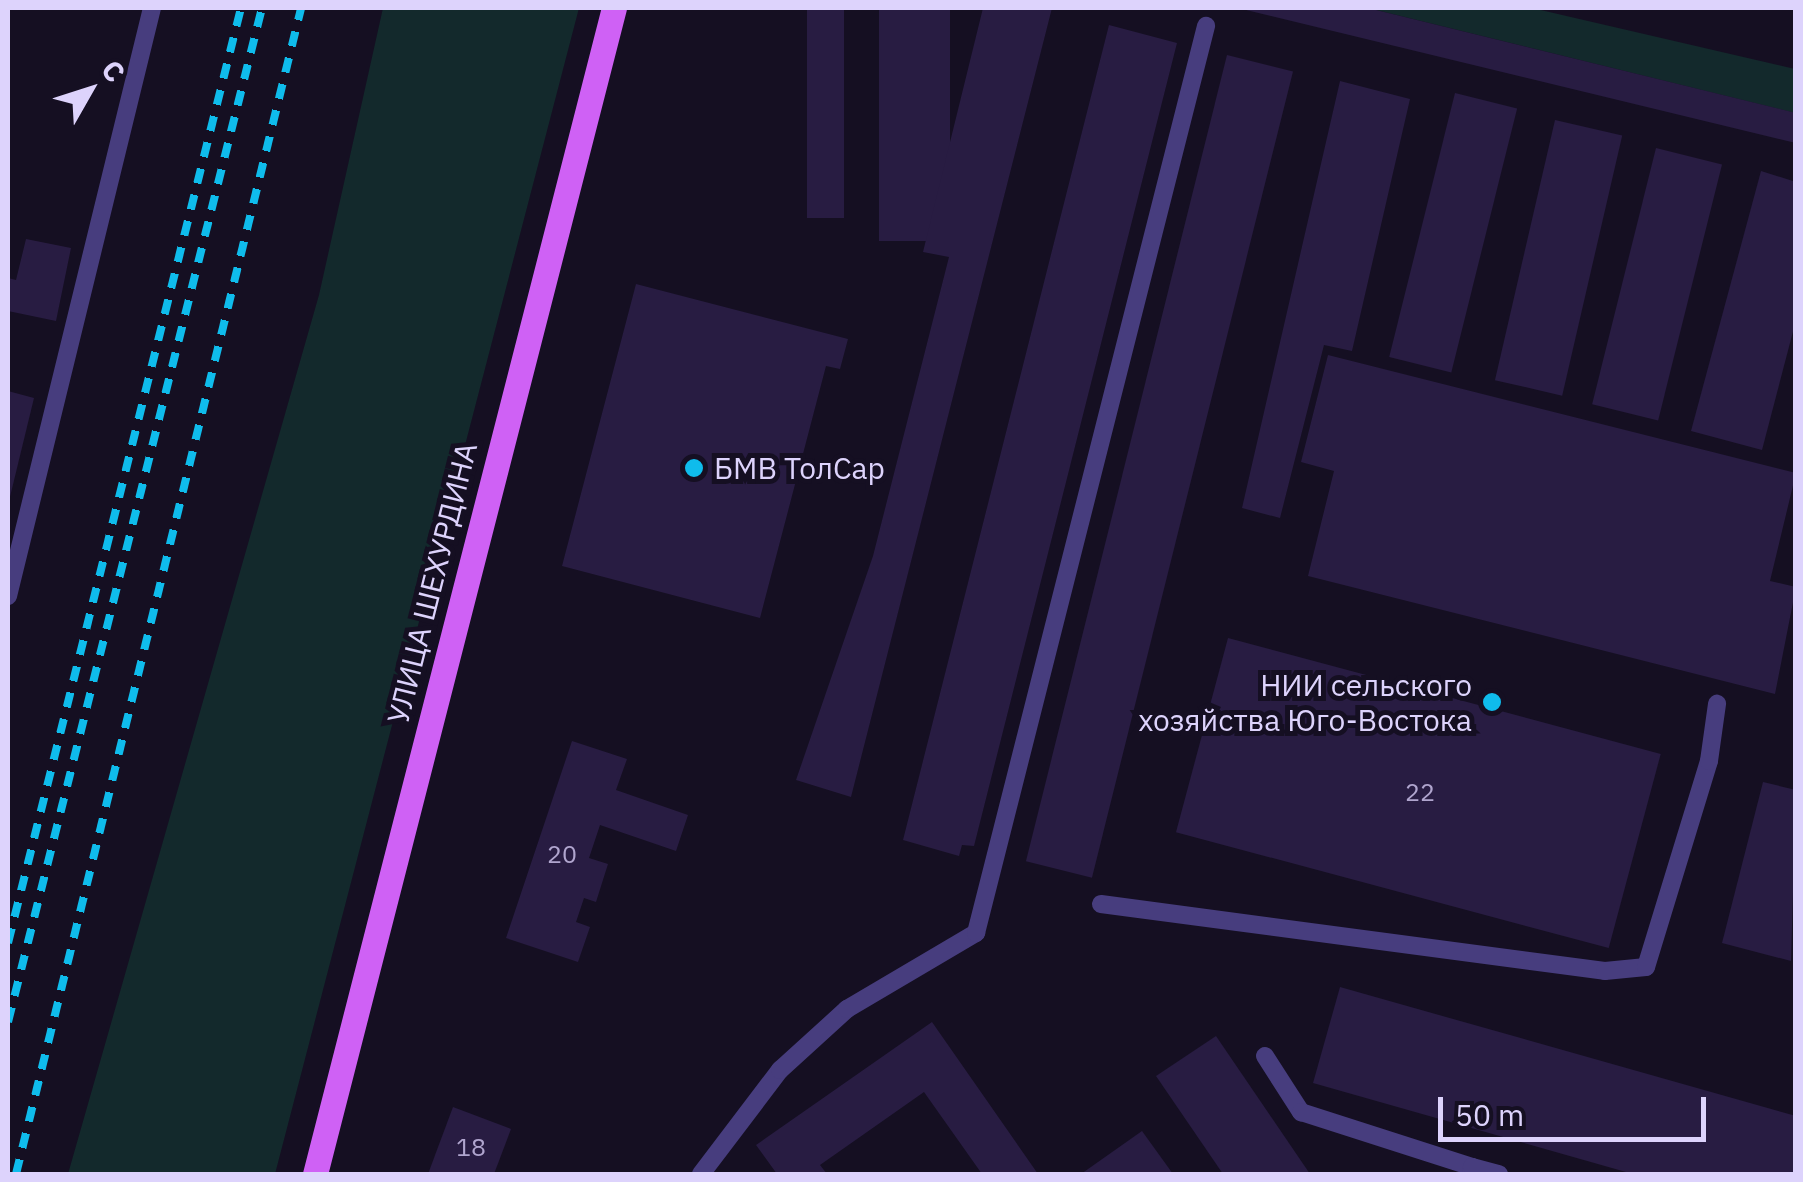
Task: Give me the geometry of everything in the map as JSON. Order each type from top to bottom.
[{"type":"main road","name":"УЛИЦА ШЕХУРДИНА","points":[[315,1174],[614,8]]},
{"type":"lane","points":[[8,596],[152,8]]},
{"type":"lane","points":[[701,1174],[780,1070],[847,1009],[976,933],[1206,26]]},
{"type":"lane","points":[[1101,904],[1605,971],[1646,967],[1709,761],[1717,704]]},
{"type":"lane","points":[[1265,1056],[1301,1112],[1472,1171],[1500,1174]]},
{"type":"green space","points":[[383,8],[579,8],[275,1174],[68,1174],[319,295]]},
{"type":"green space","points":[[1368,8],[1532,8],[1795,69],[1795,113]]},
{"type":"building","points":[[807,8],[844,8],[844,218],[807,218]]},
{"type":"building","points":[[879,8],[950,8],[950,241],[879,241]]},
{"type":"building","points":[[983,8],[1052,8],[851,797],[796,780],[873,556],[949,257],[923,252]]},
{"type":"building","points":[[1368,8],[1796,113],[1796,143],[1242,9]]},
{"type":"building","points":[[1109,25],[1177,43],[974,846],[962,845],[959,856],[903,840]]},
{"type":"building","points":[[1227,55],[1293,71],[1092,878],[1026,861]]},
{"type":"building","points":[[1340,81],[1410,99],[1352,351],[1324,345],[1280,518],[1242,508]]},
{"type":"building","points":[[1455,93],[1517,108],[1451,372],[1389,357]]},
{"type":"building","points":[[1555,120],[1622,136],[1562,396],[1495,380]]},
{"type":"building","points":[[1656,148],[1722,164],[1658,421],[1592,404]]},
{"type":"building","points":[[1761,171],[1796,182],[1796,320],[1762,450],[1691,431]]},
{"type":"building","points":[[26,239],[71,248],[56,321],[8,311],[8,278],[16,280]]},
{"type":"building","name":"БМВ ТолСар","points":[[636,284],[848,339],[840,369],[826,366],[760,618],[562,566]]},
{"type":"building","points":[[1328,355],[1796,473],[1770,581],[1796,587],[1775,694],[1308,576],[1334,471],[1301,462]]},
{"type":"building","points":[[8,391],[34,398],[9,501],[8,500]]},
{"type":"building","points":[[1228,638],[1661,754],[1609,948],[1176,832]]},
{"type":"building","points":[[572,741],[627,759],[616,790],[688,815],[676,851],[600,825],[589,858],[608,864],[596,902],[584,898],[576,922],[590,927],[578,962],[506,938]]},
{"type":"building","points":[[1763,782],[1796,790],[1791,961],[1722,943]]},
{"type":"building","points":[[1340,987],[1796,1116],[1796,1174],[1633,1174],[1313,1083]]},
{"type":"building","points":[[932,1022],[1038,1174],[982,1174],[924,1092],[820,1165],[827,1174],[777,1174],[756,1145]]},
{"type":"building","points":[[1216,1036],[1310,1174],[1223,1174],[1156,1076]]},
{"type":"building","points":[[453,1107],[511,1129],[494,1174],[428,1174]]},
{"type":"building","points":[[1142,1131],[1173,1174],[1081,1174]]},
{"type":"railway","points":[[8,943],[241,8]]},
{"type":"railway","points":[[8,1022],[262,8]]},
{"type":"railway","points":[[16,1174],[301,8]]},
{"type":"place","name":"БМВ ТолСар","points":[[694,468]]},
{"type":"place","name":"НИИ сельского хозяйства Юго-Востока","points":[[1492,702]]}]
